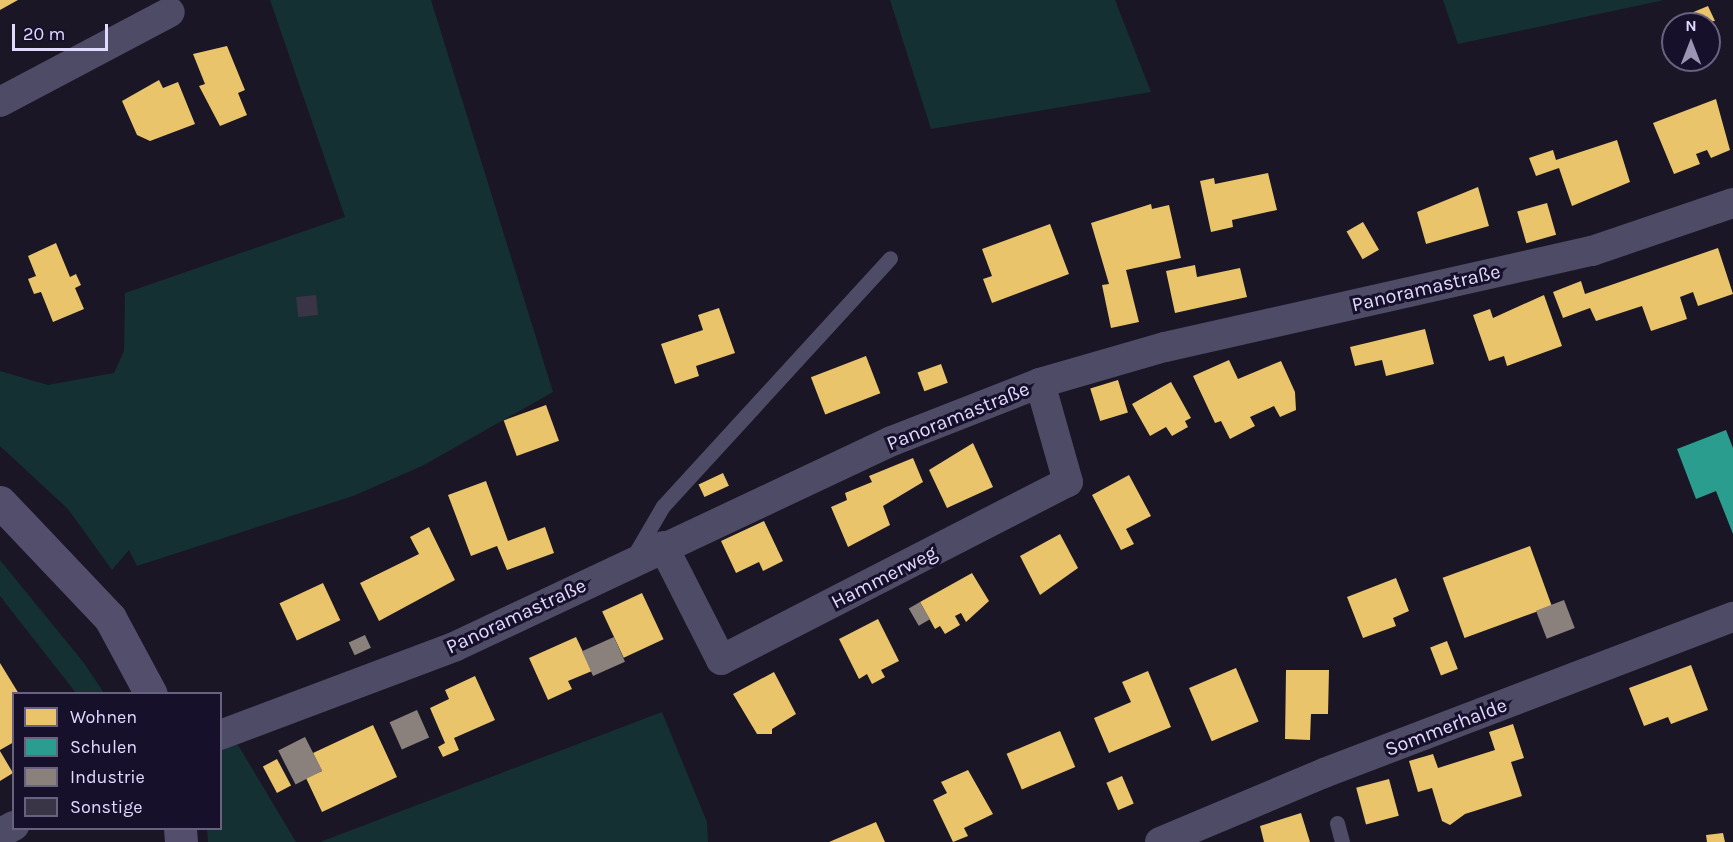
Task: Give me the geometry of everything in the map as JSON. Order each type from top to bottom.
[{"type":"street","points":[[0,102],[170,12]]},
{"type":"street","name":"Panoramastraße","points":[[222,734],[454,646],[663,546],[892,441],[1040,383],[1165,347],[1592,251],[1733,203]]},
{"type":"street","name":"Hammerweg","points":[[663,546],[721,660],[1068,482],[1040,383]]},
{"type":"street","points":[[0,502],[110,618],[150,692]]},
{"type":"street","name":"Sommerhalde","points":[[1160,842],[1324,773],[1733,617]]},
{"type":"lane","points":[[631,562],[663,506],[890,258]]},
{"type":"lane","points":[[1337,823],[1342,842]]},
{"type":"green space","points":[[270,0],[431,0],[553,392],[422,466],[353,496],[137,566],[129,550],[112,570],[68,509],[0,446],[0,371],[48,385],[114,373],[124,351],[125,293],[345,217]]},
{"type":"green space","points":[[890,0],[1115,0],[1151,92],[931,129]]},
{"type":"green space","points":[[1443,0],[1664,0],[1458,44]]},
{"type":"green space","points":[[0,560],[84,663],[103,692],[75,692],[0,596]]},
{"type":"green space","points":[[662,712],[707,822],[708,842],[320,842]]},
{"type":"green space","points":[[238,745],[296,842],[208,842],[207,830],[222,830],[222,749]]},
{"type":"building: Wohnen","points":[[0,0],[18,0],[0,10]]},
{"type":"building: Wohnen","points":[[1708,6],[1711,12],[1694,12]]},
{"type":"building: Wohnen","points":[[227,46],[245,90],[238,93],[247,115],[220,126],[199,86],[205,84],[193,54]]},
{"type":"building: Wohnen","points":[[159,80],[163,88],[178,82],[195,124],[150,141],[137,135],[122,101]]},
{"type":"building: Wohnen","points":[[1716,99],[1730,150],[1711,158],[1707,150],[1696,154],[1700,164],[1674,174],[1653,123]]},
{"type":"building: Wohnen","points":[[1617,140],[1630,182],[1572,206],[1559,168],[1536,176],[1529,158],[1553,150],[1556,160]]},
{"type":"building: Wohnen","points":[[1268,173],[1277,210],[1232,220],[1233,227],[1211,232],[1200,181],[1214,178],[1215,184]]},
{"type":"building: Wohnen","points":[[1478,187],[1489,226],[1426,244],[1417,212]]},
{"type":"building: Wohnen","points":[[1547,203],[1556,235],[1526,243],[1517,212]]},
{"type":"building: Wohnen","points":[[1151,204],[1152,209],[1169,205],[1181,258],[1126,270],[1139,322],[1111,328],[1102,285],[1109,284],[1091,223]]},
{"type":"building: Wohnen","points":[[1363,222],[1379,250],[1363,259],[1347,232]]},
{"type":"building: Wohnen","points":[[1050,224],[1069,274],[992,303],[983,279],[992,276],[982,249]]},
{"type":"building: Wohnen","points":[[56,243],[70,277],[76,274],[81,285],[75,288],[84,309],[53,322],[41,292],[34,294],[28,279],[36,276],[28,256]]},
{"type":"building: Wohnen","points":[[1718,248],[1733,294],[1698,306],[1693,292],[1680,297],[1687,319],[1651,331],[1642,306],[1596,321],[1590,308],[1563,318],[1553,292],[1581,281],[1585,294]]},
{"type":"building: Wohnen","points":[[1195,265],[1197,277],[1240,268],[1247,297],[1175,313],[1166,271]]},
{"type":"building: Wohnen","points":[[1544,295],[1562,346],[1507,366],[1504,356],[1489,361],[1473,315],[1490,309],[1493,318]]},
{"type":"building: Wohnen","points":[[719,308],[735,353],[696,366],[699,376],[675,384],[661,344],[703,330],[698,315]]},
{"type":"building: Wohnen","points":[[1425,329],[1434,364],[1386,376],[1382,360],[1355,366],[1350,347]]},
{"type":"building: Wohnen","points":[[866,356],[880,393],[825,414],[811,377]]},
{"type":"building: Wohnen","points":[[1229,360],[1238,379],[1281,361],[1295,392],[1296,410],[1280,417],[1274,406],[1250,417],[1255,426],[1230,439],[1221,421],[1215,423],[1193,376]]},
{"type":"building: Wohnen","points":[[941,364],[948,383],[924,391],[918,373]]},
{"type":"building: Wohnen","points":[[1118,380],[1128,413],[1100,421],[1090,388]]},
{"type":"building: Wohnen","points":[[1171,382],[1191,418],[1185,421],[1188,427],[1172,436],[1166,427],[1150,436],[1132,404]]},
{"type":"building: Wohnen","points":[[546,405],[559,441],[517,456],[504,420]]},
{"type":"building: Wohnen","points":[[973,443],[993,487],[947,508],[929,470]]},
{"type":"building: Wohnen","points":[[913,458],[923,482],[883,506],[890,525],[848,547],[831,507],[847,500],[845,493],[872,482],[869,476]]},
{"type":"building: Wohnen","points":[[723,473],[729,486],[704,497],[699,484]]},
{"type":"building: Wohnen","points":[[1129,475],[1151,516],[1126,529],[1134,544],[1121,550],[1092,495]]},
{"type":"building: Wohnen","points":[[486,481],[508,541],[545,527],[554,553],[507,570],[497,546],[471,556],[448,495]]},
{"type":"building: Wohnen","points":[[764,521],[783,561],[763,571],[759,562],[736,573],[721,541]]},
{"type":"building: Wohnen","points":[[429,527],[455,580],[379,621],[360,583],[419,554],[410,537]]},
{"type":"building: Wohnen","points":[[1060,534],[1078,568],[1040,595],[1020,556]]},
{"type":"building: Wohnen","points":[[1530,546],[1552,606],[1464,638],[1443,578]]},
{"type":"building: Wohnen","points":[[972,573],[989,601],[966,622],[961,613],[955,616],[960,625],[945,634],[940,626],[935,629],[920,602]]},
{"type":"building: Wohnen","points":[[1396,578],[1409,611],[1393,618],[1396,626],[1363,638],[1347,597]]},
{"type":"building: Wohnen","points":[[323,583],[340,620],[297,640],[279,603]]},
{"type":"building: Wohnen","points":[[642,593],[664,639],[624,658],[602,612]]},
{"type":"building: Wohnen","points":[[878,619],[899,661],[881,670],[885,677],[872,684],[867,674],[859,679],[839,639]]},
{"type":"building: Wohnen","points":[[576,637],[592,671],[568,681],[572,689],[548,700],[529,658]]},
{"type":"building: Wohnen","points":[[1447,641],[1458,669],[1441,675],[1430,647]]},
{"type":"building: Wohnen","points":[[0,663],[18,692],[12,692],[12,743],[0,750]]},
{"type":"building: Wohnen","points":[[1691,665],[1708,710],[1671,724],[1668,717],[1644,726],[1629,688]]},
{"type":"building: Wohnen","points":[[1236,668],[1259,721],[1212,741],[1189,688]]},
{"type":"building: Wohnen","points":[[1286,670],[1329,670],[1328,714],[1311,714],[1310,740],[1285,739]]},
{"type":"building: Wohnen","points":[[1148,671],[1171,727],[1109,753],[1094,718],[1131,702],[1122,682]]},
{"type":"building: Wohnen","points":[[774,672],[796,714],[772,729],[772,734],[757,734],[733,694]]},
{"type":"building: Wohnen","points":[[475,676],[495,720],[454,738],[459,750],[443,757],[438,747],[445,743],[430,708],[449,699],[445,690]]},
{"type":"building: Wohnen","points":[[1513,724],[1524,758],[1511,762],[1522,796],[1465,814],[1450,825],[1442,821],[1432,788],[1418,792],[1409,761],[1433,754],[1438,768],[1495,750],[1489,732]]},
{"type":"building: Wohnen","points":[[373,725],[397,777],[322,812],[306,778],[322,771],[313,753]]},
{"type":"building: Wohnen","points":[[1060,731],[1075,767],[1022,790],[1007,754]]},
{"type":"building: Wohnen","points":[[0,751],[12,774],[0,781]]},
{"type":"building: Wohnen","points":[[277,759],[291,785],[277,793],[263,767]]},
{"type":"building: Wohnen","points":[[968,770],[993,814],[964,828],[968,836],[953,842],[933,800],[947,793],[941,782]]},
{"type":"building: Wohnen","points":[[1122,776],[1134,804],[1118,810],[1106,783]]},
{"type":"building: Wohnen","points":[[1389,779],[1399,816],[1366,825],[1356,788]]},
{"type":"building: Wohnen","points":[[1301,813],[1310,842],[1264,842],[1260,826]]},
{"type":"building: Wohnen","points":[[876,822],[885,842],[829,842]]},
{"type":"building: Wohnen","points":[[1723,833],[1725,842],[1707,842],[1706,835]]},
{"type":"building: Schulen","points":[[1726,430],[1733,448],[1733,534],[1716,491],[1696,499],[1677,449]]},
{"type":"building: Industrie","points":[[1564,600],[1575,628],[1547,639],[1536,611]]},
{"type":"building: Industrie","points":[[920,602],[930,619],[919,626],[909,608]]},
{"type":"building: Industrie","points":[[365,635],[371,648],[355,655],[349,643]]},
{"type":"building: Industrie","points":[[614,637],[625,662],[593,676],[582,651]]},
{"type":"building: Industrie","points":[[417,710],[429,737],[402,750],[390,722]]},
{"type":"building: Industrie","points":[[305,737],[322,771],[296,784],[278,751]]},
{"type":"building: Sonstige","points":[[316,295],[318,315],[298,317],[296,297]]}]
